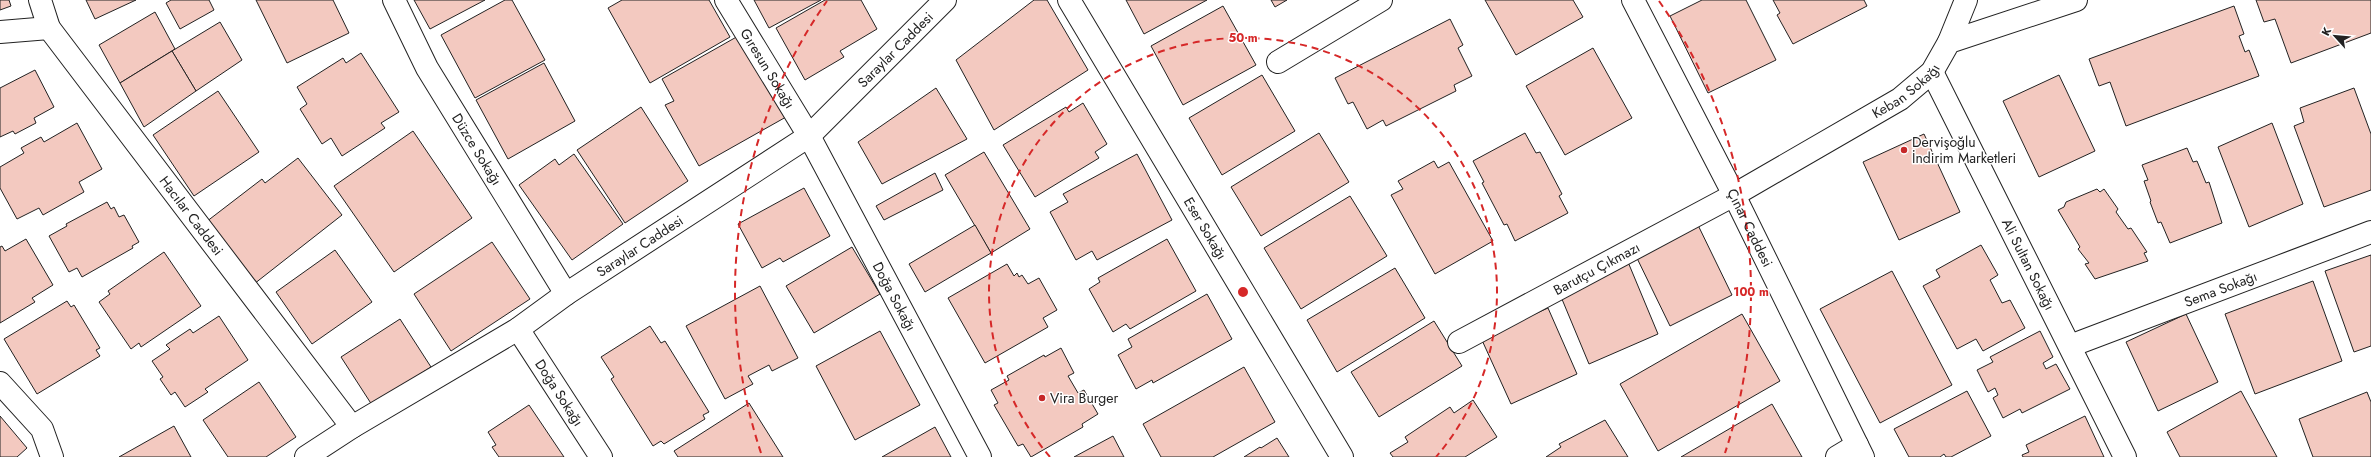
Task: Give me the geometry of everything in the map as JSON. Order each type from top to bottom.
[{"type":"street","name":"Hacılar Caddesi","points":[[40,0],[49,28],[352,427]]},
{"type":"street","name":"Düzce Sokağı","points":[[394,0],[427,68],[566,294]]},
{"type":"street","name":"Gıresun Sokağı","points":[[726,0],[808,136]]},
{"type":"street","name":"Saraylar Caddesi","points":[[306,457],[352,427],[518,329],[566,294],[808,136],[945,0]]},
{"type":"street","name":"Eser Sokağı","points":[[1069,0],[1342,457]]},
{"type":"street","points":[[1278,62],[1381,0]]},
{"type":"street","name":"Çınar Caddesi","points":[[1633,0],[1734,194],[1860,451]]},
{"type":"street","name":"Keban Sokağı","points":[[1734,194],[1900,99],[1932,72],[1949,42],[1966,0]]},
{"type":"street","points":[[1949,42],[2076,0]]},
{"type":"street","points":[[0,32],[49,28]]},
{"type":"street","name":"Ali Sultan Sokağı","points":[[1932,72],[2125,457]]},
{"type":"street","name":"Doğa Sokağı","points":[[808,136],[980,457]]},
{"type":"street","name":"Barutçu Çıkmazı","points":[[1458,342],[1734,194]]},
{"type":"street","name":"Sema Sokağı","points":[[2070,346],[2371,232]]},
{"type":"street","name":"Doğa Sokağı","points":[[518,329],[601,457]]},
{"type":"street","points":[[0,383],[42,429],[52,457]]},
{"type":"street","points":[[1836,457],[1860,451]]},
{"type":"building","points":[[0,0],[9,0],[11,6],[0,10]]},
{"type":"building","points":[[86,0],[136,0],[95,19]]},
{"type":"building","points":[[171,0],[209,0],[214,10],[180,29],[166,3]]},
{"type":"building","points":[[256,0],[333,0],[349,33],[287,63]]},
{"type":"building","points":[[414,0],[485,0],[430,29]]},
{"type":"building","points":[[505,0],[512,0],[545,60],[475,98],[441,35]]},
{"type":"building","points":[[622,0],[709,0],[730,37],[650,83],[608,8]]},
{"type":"building","points":[[754,0],[821,0],[769,28]]},
{"type":"building","points":[[825,0],[861,0],[877,29],[840,51],[844,57],[805,80],[776,28]]},
{"type":"building","points":[[1034,0],[1047,0],[1088,70],[994,130],[956,60]]},
{"type":"building","points":[[1126,0],[1207,0],[1144,34]]},
{"type":"building","points":[[1271,0],[1287,0],[1275,7]]},
{"type":"building","points":[[1485,0],[1573,0],[1583,17],[1516,55]]},
{"type":"building","points":[[1702,0],[1746,0],[1776,60],[1708,93],[1670,16]]},
{"type":"building","points":[[1773,0],[1864,0],[1867,6],[1793,44],[1777,15],[1780,13]]},
{"type":"building","points":[[2256,0],[2371,0],[2371,33],[2291,63],[2275,19],[2264,22]]},
{"type":"building","points":[[1223,6],[1256,65],[1183,105],[1151,46]]},
{"type":"building","points":[[2234,6],[2244,34],[2239,36],[2245,52],[2249,50],[2259,76],[2126,126],[2110,82],[2099,86],[2089,59]]},
{"type":"building","points":[[155,12],[175,49],[120,83],[99,45]]},
{"type":"building","points":[[1450,19],[1463,45],[1458,48],[1472,76],[1454,85],[1456,91],[1386,126],[1383,120],[1367,129],[1353,102],[1348,104],[1335,78]]},
{"type":"building","points":[[220,22],[242,60],[196,91],[172,51]]},
{"type":"building","points":[[740,35],[786,117],[699,166],[665,105],[674,101],[662,79]]},
{"type":"building","points":[[1593,48],[1632,118],[1565,155],[1526,86]]},
{"type":"building","points":[[172,51],[196,91],[144,127],[120,83]]},
{"type":"building","points":[[361,53],[399,112],[381,123],[385,128],[342,156],[331,138],[322,144],[300,109],[307,104],[297,87],[343,58],[346,63]]},
{"type":"building","points":[[544,63],[575,121],[508,159],[476,100]]},
{"type":"building","points":[[35,70],[54,107],[34,118],[36,123],[15,134],[13,131],[0,137],[0,88]]},
{"type":"building","points":[[1262,75],[1295,131],[1222,175],[1189,118]]},
{"type":"building","points":[[2059,75],[2095,151],[2039,177],[2003,101]]},
{"type":"building","points":[[936,88],[967,139],[882,184],[858,142]]},
{"type":"building","points":[[2354,88],[2371,134],[2371,190],[2324,207],[2294,126],[2304,122],[2300,108]]},
{"type":"building","points":[[218,91],[259,152],[194,196],[153,135]]},
{"type":"building","points":[[1083,103],[1107,144],[1095,152],[1099,158],[1035,197],[1003,145],[1066,107],[1069,112]]},
{"type":"building","points":[[641,107],[688,181],[625,223],[577,150]]},
{"type":"building","points":[[77,123],[102,169],[79,182],[84,192],[43,215],[39,208],[17,219],[0,188],[0,167],[24,153],[21,148],[41,137],[44,142]]},
{"type":"building","points":[[2272,123],[2303,204],[2249,227],[2218,147]]},
{"type":"building","points":[[413,131],[472,218],[394,272],[334,186]]},
{"type":"building","points":[[1319,133],[1349,182],[1261,236],[1231,187]]},
{"type":"building","points":[[1525,133],[1536,153],[1540,152],[1562,194],[1559,196],[1568,213],[1515,241],[1507,224],[1504,225],[1482,183],[1484,182],[1473,161]]},
{"type":"building","points":[[1924,134],[1960,212],[1899,240],[1863,162]]},
{"type":"building","points":[[2187,148],[2193,162],[2197,161],[2206,183],[2209,182],[2222,223],[2170,243],[2161,222],[2158,223],[2150,202],[2151,201],[2144,181],[2148,180],[2142,165]]},
{"type":"building","points":[[984,152],[1030,229],[991,253],[945,175]]},
{"type":"building","points":[[574,154],[623,224],[572,260],[519,185],[555,159],[559,165]]},
{"type":"building","points":[[1137,154],[1172,220],[1097,260],[1092,251],[1076,260],[1050,212],[1068,202],[1063,194]]},
{"type":"building","points":[[298,158],[342,215],[254,284],[206,222],[262,179],[265,183]]},
{"type":"building","points":[[1434,161],[1438,168],[1449,162],[1493,241],[1435,274],[1391,195],[1403,189],[1398,181]]},
{"type":"building","points":[[935,173],[943,190],[884,220],[876,206]]},
{"type":"building","points":[[804,188],[830,236],[783,262],[780,258],[762,268],[738,224]]},
{"type":"building","points":[[2097,189],[2100,192],[2104,189],[2118,209],[2116,212],[2128,229],[2131,228],[2147,252],[2144,253],[2148,261],[2095,279],[2085,264],[2089,263],[2078,249],[2080,247],[2058,210],[2064,207],[2066,202]]},
{"type":"building","points":[[1350,196],[1387,256],[1301,309],[1264,248]]},
{"type":"building","points":[[107,202],[111,209],[114,207],[119,217],[124,215],[139,242],[132,246],[133,248],[82,277],[77,268],[69,272],[49,236],[67,226],[66,224]]},
{"type":"building","points":[[1696,221],[1732,295],[1670,326],[1634,252]]},
{"type":"building","points":[[975,225],[991,253],[925,292],[909,264]]},
{"type":"building","points":[[26,239],[53,285],[32,298],[35,302],[0,323],[0,247],[2,246],[5,251]]},
{"type":"building","points":[[1167,239],[1196,291],[1130,329],[1126,324],[1113,332],[1089,289],[1100,282],[1098,278]]},
{"type":"building","points":[[492,242],[530,299],[451,351],[414,294]]},
{"type":"building","points":[[1981,245],[1998,275],[1990,280],[2002,303],[2010,300],[2025,328],[1983,351],[1976,339],[1957,349],[1923,286],[1940,277],[1936,270]]},
{"type":"building","points":[[852,247],[880,294],[814,333],[786,286]]},
{"type":"building","points":[[335,250],[372,302],[312,344],[276,292]]},
{"type":"building","points":[[164,252],[201,306],[141,347],[139,343],[131,349],[99,302],[110,294],[108,291]]},
{"type":"building","points":[[2371,255],[2371,346],[2354,352],[2325,271]]},
{"type":"building","points":[[1628,262],[1658,334],[1589,364],[1559,292]]},
{"type":"building","points":[[1007,264],[1014,276],[1017,273],[1019,277],[1022,275],[1028,284],[1039,278],[1057,310],[1043,318],[1048,327],[985,363],[948,298]]},
{"type":"building","points":[[1395,268],[1425,318],[1337,372],[1307,320]]},
{"type":"building","points":[[1892,271],[1952,385],[1880,423],[1820,309]]},
{"type":"building","points":[[2313,281],[2342,361],[2255,394],[2225,314]]},
{"type":"building","points":[[760,286],[798,358],[772,371],[769,365],[748,376],[753,384],[725,399],[686,326]]},
{"type":"building","points":[[1207,294],[1232,339],[1153,383],[1152,380],[1136,389],[1118,355],[1132,347],[1128,339]]},
{"type":"building","points":[[67,301],[71,307],[74,305],[100,348],[96,350],[100,356],[37,394],[4,339]]},
{"type":"building","points":[[1548,308],[1577,374],[1511,404],[1481,338]]},
{"type":"building","points":[[1742,314],[1780,381],[1658,451],[1620,384]]},
{"type":"building","points":[[2186,314],[2218,382],[2158,411],[2126,342]]},
{"type":"building","points":[[219,316],[248,360],[205,389],[208,392],[185,407],[175,392],[171,395],[160,379],[163,377],[152,361],[170,349],[166,345],[190,329],[193,333]]},
{"type":"building","points":[[400,319],[431,367],[372,405],[341,357]]},
{"type":"building","points":[[1434,321],[1462,366],[1379,417],[1351,372]]},
{"type":"building","points":[[650,326],[661,343],[665,341],[709,412],[703,415],[705,419],[664,444],[661,441],[653,446],[611,379],[614,377],[601,357]]},
{"type":"building","points":[[880,331],[920,405],[855,440],[816,366]]},
{"type":"building","points":[[2040,331],[2053,357],[2043,363],[2046,369],[2056,364],[2070,389],[2022,413],[2020,409],[2003,418],[1993,398],[1998,395],[1995,388],[1988,392],[1977,370],[1993,362],[1990,357]]},
{"type":"building","name":"Vira Burger","points":[[1061,348],[1074,373],[1068,376],[1078,393],[1084,390],[1098,414],[1082,424],[1083,427],[1031,457],[1023,444],[1018,446],[994,405],[998,403],[991,390],[1009,380],[1007,376],[1044,355],[1045,357]]},
{"type":"building","points":[[1244,367],[1275,422],[1213,457],[1161,457],[1143,424]]},
{"type":"building","points":[[259,382],[296,437],[266,457],[228,457],[203,420]]},
{"type":"building","points":[[1967,391],[1991,436],[1951,457],[1946,457],[1944,454],[1940,457],[1909,457],[1894,429]]},
{"type":"building","points":[[2241,391],[2277,457],[2180,457],[2167,432]]},
{"type":"building","points":[[2367,392],[2371,402],[2371,457],[2313,457],[2299,419]]},
{"type":"building","points":[[1473,400],[1497,437],[1465,457],[1393,457],[1390,453],[1408,442],[1405,437],[1450,407],[1454,413]]},
{"type":"building","points":[[749,403],[783,457],[678,457],[674,451]]},
{"type":"building","points":[[1772,404],[1802,457],[1681,457]]},
{"type":"building","points":[[529,405],[564,457],[499,457],[492,447],[496,445],[488,432]]},
{"type":"building","points":[[0,416],[27,448],[17,457],[0,457]]},
{"type":"building","points":[[2085,416],[2104,457],[2023,457],[2022,455],[2029,452],[2026,445]]},
{"type":"building","points":[[1605,420],[1628,457],[1546,457],[1561,447],[1559,444]]},
{"type":"building","points":[[174,426],[191,457],[119,457]]},
{"type":"building","points":[[935,427],[951,457],[882,457]]},
{"type":"building","points":[[1113,436],[1124,457],[1074,457]]},
{"type":"building","points":[[1277,438],[1289,457],[1244,457],[1260,447],[1261,448]]},
{"type":"place","name":"Dervişoğlu İndirim Marketleri","points":[[1904,150]]},
{"type":"place","name":"Vira Burger","points":[[1042,398]]}]
